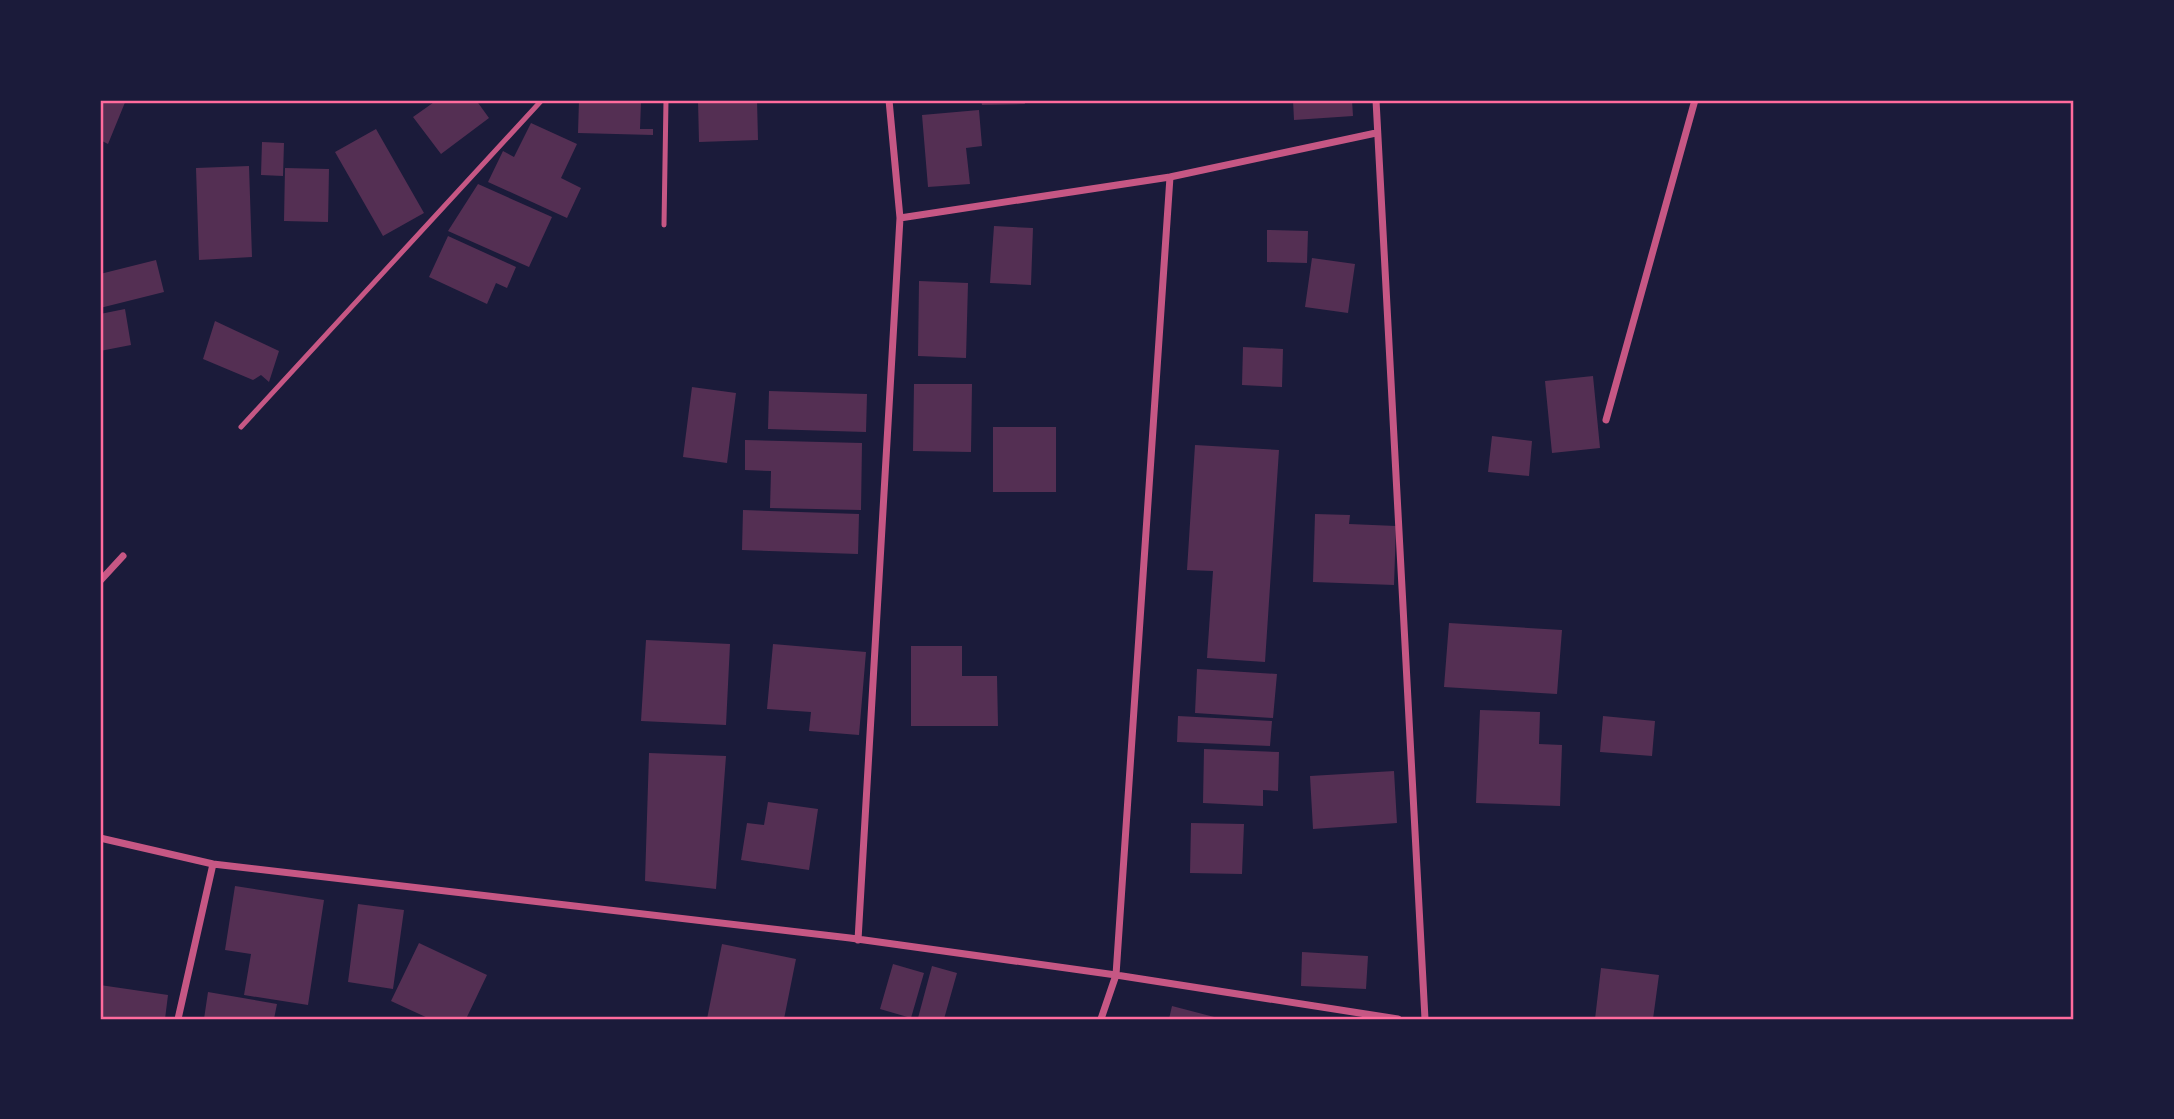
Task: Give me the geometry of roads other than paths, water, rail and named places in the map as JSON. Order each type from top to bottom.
[{"type":"street","points":[[858,940],[900,218],[889,100]]},
{"type":"street","points":[[1376,100],[1425,1019]]},
{"type":"street","points":[[1606,420],[1695,100]]},
{"type":"street","points":[[900,218],[1170,177],[1376,133]]},
{"type":"street","points":[[1101,1019],[1116,975],[1170,177]]},
{"type":"street","points":[[100,582],[123,556]]},
{"type":"street","points":[[100,838],[213,864],[858,940],[1116,975],[1398,1019]]},
{"type":"street","points":[[178,1019],[213,864]]},
{"type":"lane","points":[[241,427],[542,100]]},
{"type":"lane","points":[[664,225],[666,100]]}]
